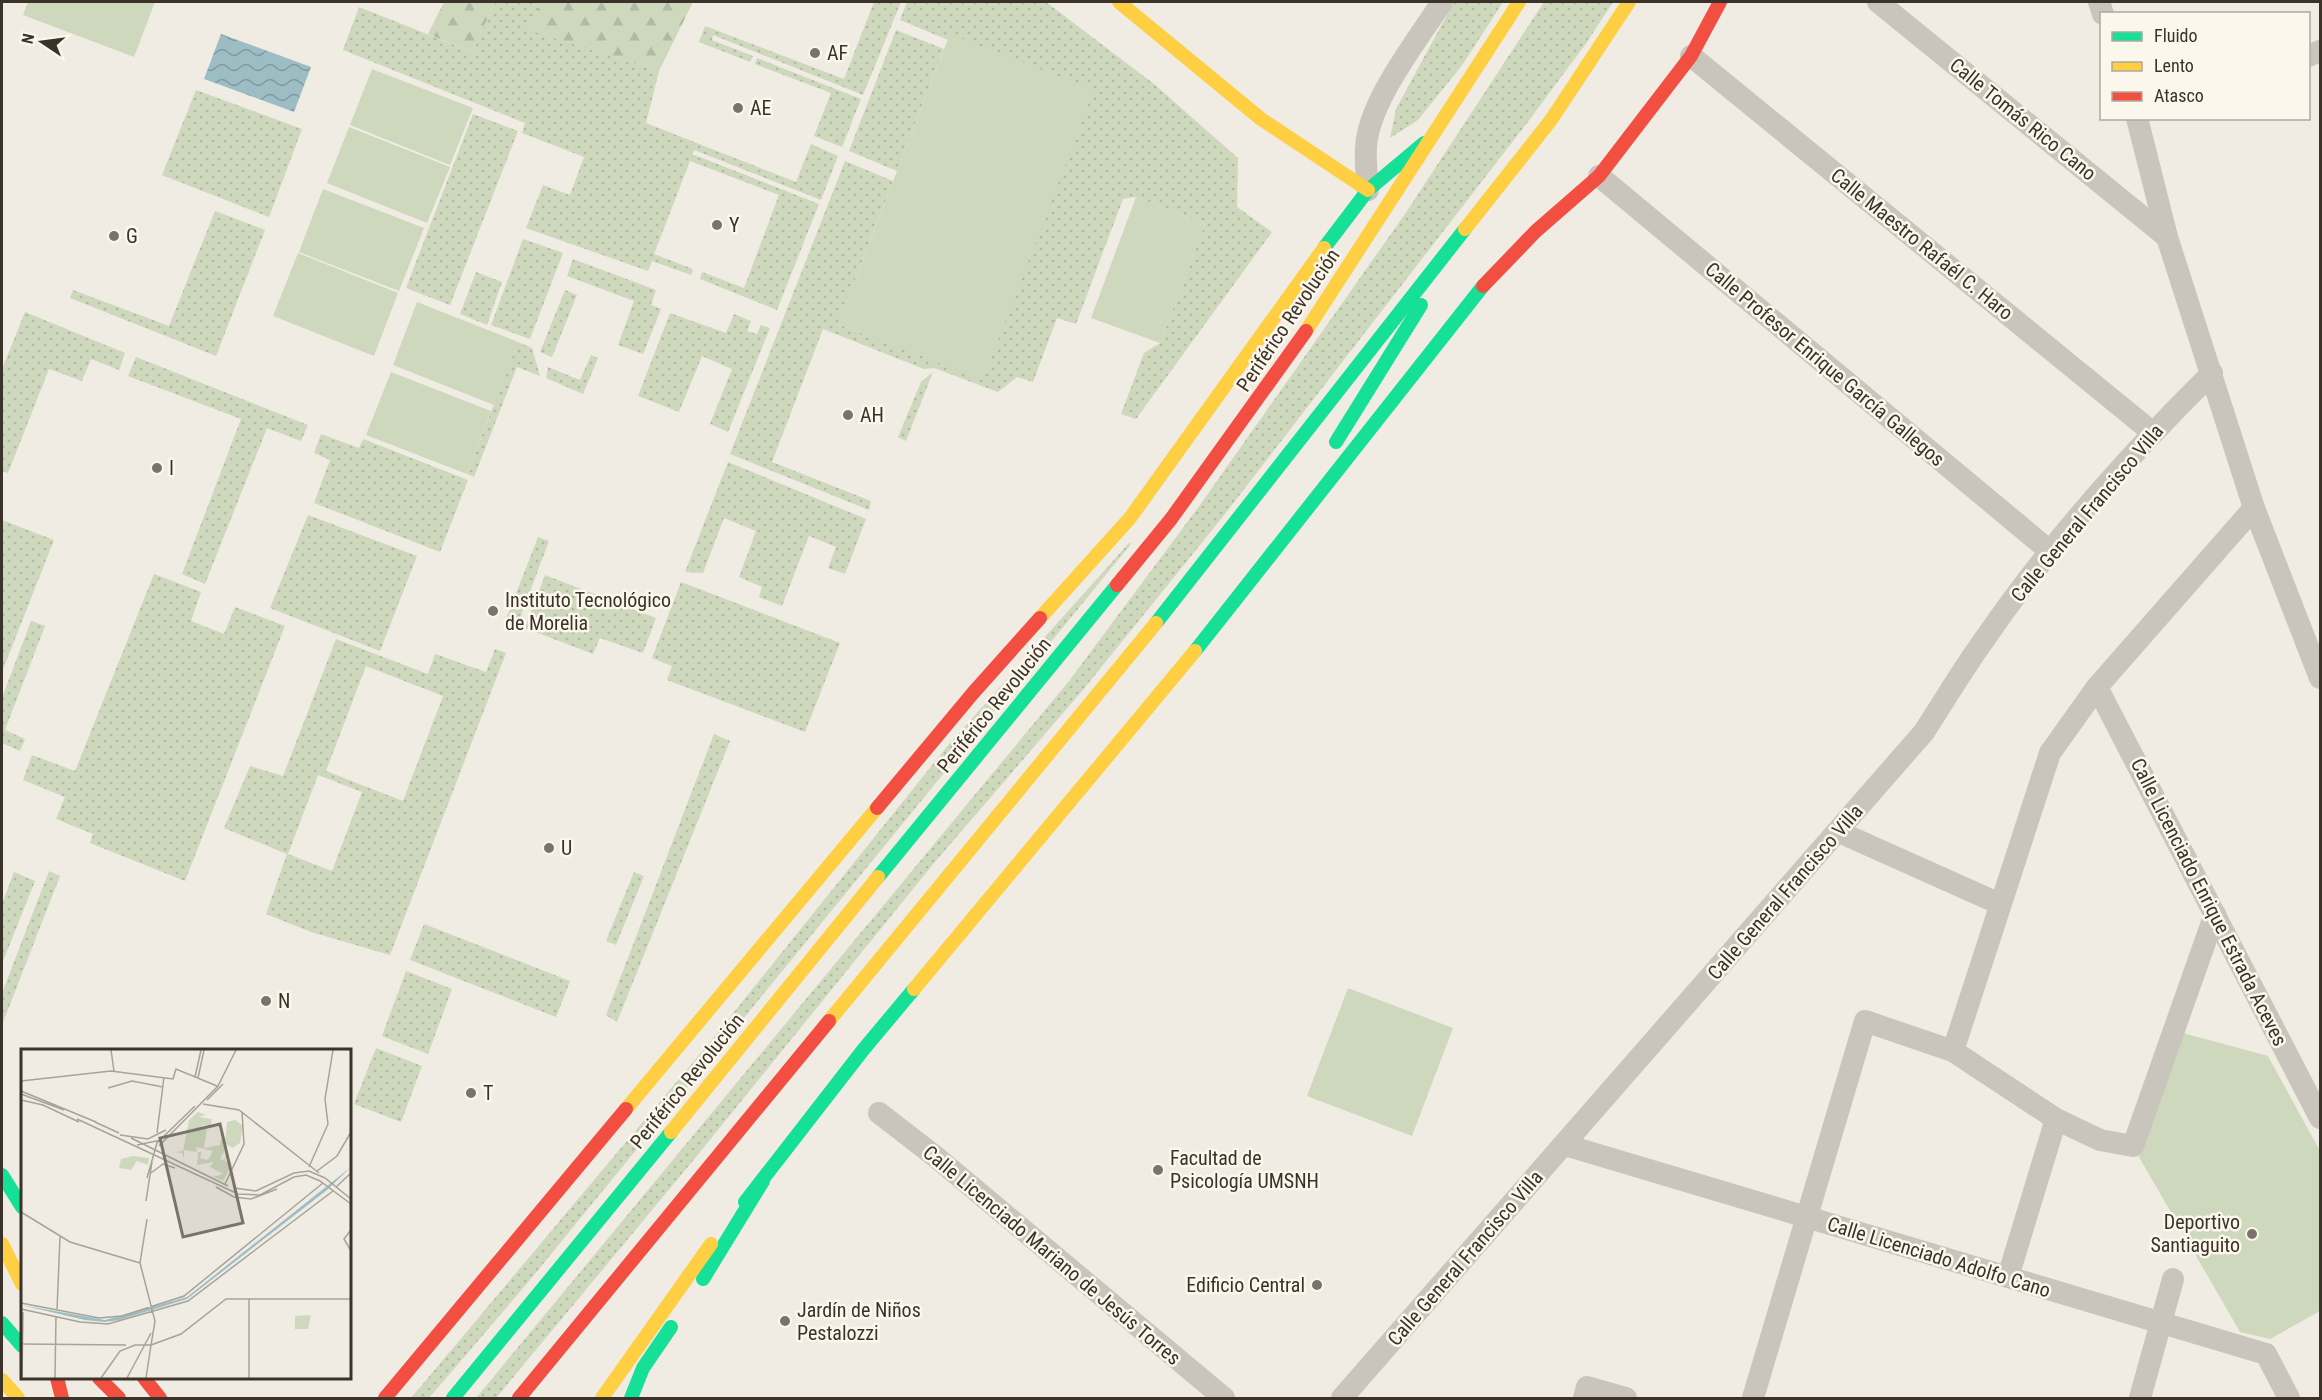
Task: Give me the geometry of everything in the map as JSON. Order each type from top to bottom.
[{"type":"main road","points":[[1119,2],[1261,119],[1368,190]]},
{"type":"main road","name":"Periférico Revolución","points":[[453,1398],[1171,519],[1307,330],[1519,2]]},
{"type":"main road","points":[[519,1398],[1142,642],[1551,120],[1629,2]]},
{"type":"main road","points":[[590,1398],[763,1181],[829,1091],[1158,698],[1478,291],[1536,231],[1599,176],[1691,56],[1720,2]]},
{"type":"main road","points":[[385,1398],[973,693],[1130,518],[1302,276],[1368,190],[1432,136]]},
{"type":"main road","points":[[1325,459],[1480,212]]},
{"type":"main road","points":[[1258,568],[1313,478]]},
{"type":"main road","points":[[2,1175],[21,1205]]},
{"type":"main road","points":[[631,1398],[643,1368],[733,1233],[763,1181]]},
{"type":"main road","points":[[2,1244],[21,1282]]},
{"type":"main road","points":[[602,1398],[711,1244]]},
{"type":"main road","points":[[2,1278],[21,1299]]},
{"type":"main road","points":[[2,1323],[21,1345]]},
{"type":"main road","points":[[53,1379],[70,1398]]},
{"type":"main road","points":[[57,1379],[62,1398]]},
{"type":"main road","points":[[101,1379],[119,1398]]},
{"type":"main road","points":[[146,1379],[160,1398]]},
{"type":"main road","points":[[2,1380],[18,1398]]},
{"type":"street","points":[[1368,190],[1366,148],[1370,126],[1378,103],[1442,2]]},
{"type":"street","name":"Calle Tomás Rico Cano","points":[[1878,2],[2168,237]]},
{"type":"street","name":"Calle Maestro Rafaél C. Haro","points":[[1691,56],[2152,432]]},
{"type":"street","points":[[2144,121],[2168,237],[2254,508],[2320,678]]},
{"type":"street","name":"Calle Profesor Enrique García Gallegos","points":[[1599,176],[2051,552]]},
{"type":"street","name":"Calle General Francisco Villa","points":[[1342,1398],[1924,732],[1984,639],[2051,552],[2152,432],[2212,373]]},
{"type":"street","points":[[1953,1051],[2050,753],[2097,687],[2254,508]]},
{"type":"street","name":"Calle Licenciado Enrique Estrada Aceves","points":[[2097,687],[2320,1118]]},
{"type":"street","points":[[1839,832],[2000,904]]},
{"type":"street","points":[[1753,1398],[1865,1021],[1953,1051],[2056,1119],[2100,1140],[2133,1146],[2215,914]]},
{"type":"street","name":"Calle Licenciado Mariano de Jesús Torres","points":[[879,1113],[936,1157],[1224,1398]]},
{"type":"street","points":[[2008,1277],[2056,1119]]},
{"type":"street","name":"Calle Licenciado Adolfo Cano","points":[[1565,1145],[2266,1354],[2289,1398]]},
{"type":"street","points":[[2140,1398],[2163,1323],[2173,1279]]},
{"type":"street","points":[[1584,1398],[1587,1387],[1626,1398]]},
{"type":"green space","points":[[28,2],[155,2],[134,57],[23,15]]},
{"type":"green space","points":[[444,2],[495,2],[472,52],[428,34]]},
{"type":"green space","points":[[495,2],[543,2],[526,29],[659,71],[646,123],[796,182],[811,144],[838,156],[821,200],[694,150],[692,154],[819,204],[777,310],[700,279],[702,272],[744,288],[779,195],[690,161],[654,254],[693,269],[691,275],[652,261],[648,271],[526,228],[543,185],[570,195],[584,157],[522,133],[525,123],[343,50],[359,7],[472,52]]},
{"type":"green space","points":[[543,2],[693,2],[659,71],[525,29]]},
{"type":"green space","points":[[874,2],[901,2],[863,95],[713,35],[712,40],[753,56],[750,62],[699,42],[705,26],[844,79]]},
{"type":"green space","points":[[907,2],[1046,2],[1154,84],[1238,158],[1237,207],[1272,232],[1136,419],[1121,414],[1144,353],[1160,343],[1205,224],[1136,197],[1123,199],[1076,324],[1057,318],[1033,382],[1017,377],[998,392],[934,368],[924,369],[823,329],[772,462],[871,501],[869,510],[730,454],[845,161],[893,181],[838,324],[983,379],[950,35],[948,40],[900,20]]},
{"type":"green space","points":[[1454,2],[1503,2],[1463,64],[1418,120],[1390,138],[1396,109]]},
{"type":"green space","points":[[1544,2],[1613,2],[1587,42],[1530,119],[1221,519],[1082,691],[934,863],[696,1157],[496,1398],[476,1398],[1069,681],[1200,505],[1405,214]]},
{"type":"green space","points":[[896,30],[944,49],[897,171],[849,151]]},
{"type":"green space","points":[[950,34],[1094,90],[983,380],[838,324]]},
{"type":"green space","points":[[757,58],[861,99],[842,147],[814,136],[831,93],[755,64]]},
{"type":"green space","points":[[372,69],[473,108],[450,165],[350,125]]},
{"type":"green space","points":[[196,90],[302,129],[269,217],[162,175]]},
{"type":"green space","points":[[473,114],[518,131],[450,305],[406,288]]},
{"type":"green space","points":[[349,127],[450,167],[427,223],[327,183]]},
{"type":"green space","points":[[323,189],[424,228],[399,291],[299,252]]},
{"type":"green space","points":[[1136,197],[1205,224],[1160,343],[1091,318]]},
{"type":"green space","points":[[215,211],[265,230],[216,356],[70,298],[73,290],[169,326]]},
{"type":"green space","points":[[523,239],[563,253],[530,339],[491,325]]},
{"type":"green space","points":[[298,253],[398,293],[374,356],[273,316]]},
{"type":"green space","points":[[573,259],[656,290],[651,305],[661,309],[643,354],[618,345],[634,301],[567,276]]},
{"type":"green space","points":[[476,272],[502,282],[487,325],[460,314]]},
{"type":"green space","points":[[565,290],[577,295],[552,357],[540,352]]},
{"type":"green space","points":[[417,302],[518,342],[494,405],[393,365]]},
{"type":"green space","points":[[25,312],[125,353],[119,370],[91,359],[82,381],[49,369],[8,473],[2,471],[2,369]]},
{"type":"green space","points":[[670,313],[726,333],[734,314],[751,321],[747,331],[757,334],[761,325],[770,328],[728,432],[710,424],[732,369],[702,356],[679,412],[638,396]]},
{"type":"green space","points":[[518,342],[532,348],[540,376],[517,367],[474,477],[467,474]]},
{"type":"green space","points":[[591,355],[598,358],[583,394],[546,378],[548,367],[580,380]]},
{"type":"green space","points":[[136,357],[308,425],[301,441],[267,428],[205,584],[182,574],[241,419],[128,376]]},
{"type":"green space","points":[[391,372],[491,411],[467,474],[366,435]]},
{"type":"green space","points":[[933,372],[906,441],[898,437],[921,382]]},
{"type":"green space","points":[[321,434],[359,448],[363,439],[468,480],[440,552],[314,503],[330,460],[314,453]]},
{"type":"green space","points":[[728,462],[866,519],[845,574],[828,568],[836,547],[809,536],[782,606],[759,597],[762,587],[739,577],[756,531],[724,518],[703,573],[685,572]]},
{"type":"green space","points":[[308,515],[417,556],[380,651],[270,608]]},
{"type":"green space","points":[[2,520],[54,540],[2,672]]},
{"type":"green space","points":[[538,537],[549,541],[517,626],[505,622]]},
{"type":"green space","points":[[1129,543],[1131,544],[525,1286],[429,1398],[411,1398],[710,1042],[950,743]]},
{"type":"green space","points":[[154,574],[201,592],[191,621],[224,634],[235,607],[285,626],[185,881],[90,843],[93,834],[56,819],[65,797],[23,780],[32,755],[75,771]]},
{"type":"green space","points":[[545,575],[656,618],[643,653],[600,638],[593,654],[525,628]]},
{"type":"green space","points":[[681,582],[840,643],[805,732],[667,680],[672,666],[652,658]]},
{"type":"green space","points":[[31,621],[45,626],[5,730],[25,739],[20,751],[2,743],[2,698]]},
{"type":"green space","points":[[336,639],[428,674],[435,654],[486,672],[495,649],[506,653],[390,955],[311,932],[266,914],[287,854],[224,828],[250,766],[283,776]],"holes":[[[366,666],[443,696],[403,801],[326,771]],[[318,775],[362,792],[332,871],[288,854]]]},
{"type":"green space","points":[[714,734],[730,741],[617,1022],[606,1015]]},
{"type":"green space","points":[[49,871],[60,876],[2,1025],[2,993]]},
{"type":"green space","points":[[14,872],[35,881],[2,964],[2,904]]},
{"type":"green space","points":[[634,872],[644,876],[616,945],[606,941]]},
{"type":"green space","points":[[424,924],[570,981],[556,1017],[410,960]]},
{"type":"green space","points":[[406,971],[452,989],[428,1054],[382,1036]]},
{"type":"green space","points":[[1348,988],[1453,1028],[1412,1136],[1307,1096]]},
{"type":"green space","name":"Deportivo Santiaguito","points":[[2179,1032],[2268,1056],[2320,1151],[2320,1311],[2270,1339],[2240,1332],[2139,1157]]},
{"type":"green space","points":[[376,1048],[422,1066],[401,1122],[354,1104]]},
{"type":"water","points":[[221,34],[311,67],[294,112],[204,79]]},
{"type":"traffic: fast","points":[[1324,248],[1368,190],[1424,143]]},
{"type":"traffic: fast","points":[[1156,623],[1465,229]]},
{"type":"traffic: fast","points":[[1195,651],[1483,286]]},
{"type":"traffic: fast","points":[[1336,442],[1421,305]]},
{"type":"traffic: fast","points":[[878,877],[1117,585]]},
{"type":"traffic: fast","points":[[745,1202],[863,1050],[914,989]]},
{"type":"traffic: fast","points":[[453,1398],[671,1132]]},
{"type":"traffic: fast","points":[[2,1175],[21,1205]]},
{"type":"traffic: fast","points":[[703,1279],[763,1181]]},
{"type":"traffic: fast","points":[[2,1323],[21,1345]]},
{"type":"traffic: fast","points":[[631,1398],[643,1368],[671,1327]]},
{"type":"traffic: slow","points":[[1119,2],[1261,119],[1368,190]]},
{"type":"traffic: slow","points":[[1306,331],[1519,2]]},
{"type":"traffic: slow","points":[[1465,229],[1551,120],[1629,2]]},
{"type":"traffic: slow","points":[[1040,618],[1130,518],[1324,248]]},
{"type":"traffic: slow","points":[[829,1021],[1156,623]]},
{"type":"traffic: slow","points":[[914,989],[1195,651]]},
{"type":"traffic: slow","points":[[626,1109],[877,808]]},
{"type":"traffic: slow","points":[[671,1132],[878,877]]},
{"type":"traffic: slow","points":[[2,1244],[21,1282]]},
{"type":"traffic: slow","points":[[602,1398],[711,1244]]},
{"type":"traffic: slow","points":[[2,1380],[18,1398]]},
{"type":"traffic: jam","points":[[1483,286],[1536,231],[1599,176],[1691,56],[1720,2]]},
{"type":"traffic: jam","points":[[1117,585],[1171,519],[1306,331]]},
{"type":"traffic: jam","points":[[877,808],[973,693],[1040,618]]},
{"type":"traffic: jam","points":[[519,1398],[829,1021]]},
{"type":"traffic: jam","points":[[385,1398],[626,1109]]},
{"type":"traffic: jam","points":[[57,1379],[62,1398]]},
{"type":"traffic: jam","points":[[100,1379],[119,1398]]},
{"type":"traffic: jam","points":[[145,1379],[160,1398]]},
{"type":"place","name":"AF","points":[[815,53]]},
{"type":"place","name":"AE","points":[[738,108]]},
{"type":"place","name":"Y","points":[[717,225]]},
{"type":"place","name":"G","points":[[114,236]]},
{"type":"place","name":"AH","points":[[848,415]]},
{"type":"place","name":"I","points":[[157,468]]},
{"type":"place","name":"Instituto Tecnológico de Morelia","points":[[493,611]]},
{"type":"place","name":"U","points":[[549,848]]},
{"type":"place","name":"N","points":[[266,1001]]},
{"type":"place","name":"T","points":[[471,1093]]},
{"type":"place","name":"Facultad de Psicología UMSNH","points":[[1158,1170]]},
{"type":"place","name":"Deportivo Santiaguito","points":[[2252,1234]]},
{"type":"place","name":"Edificio Central","points":[[1317,1285]]},
{"type":"place","name":"Jardín de Niños Pestalozzi","points":[[785,1321]]}]
